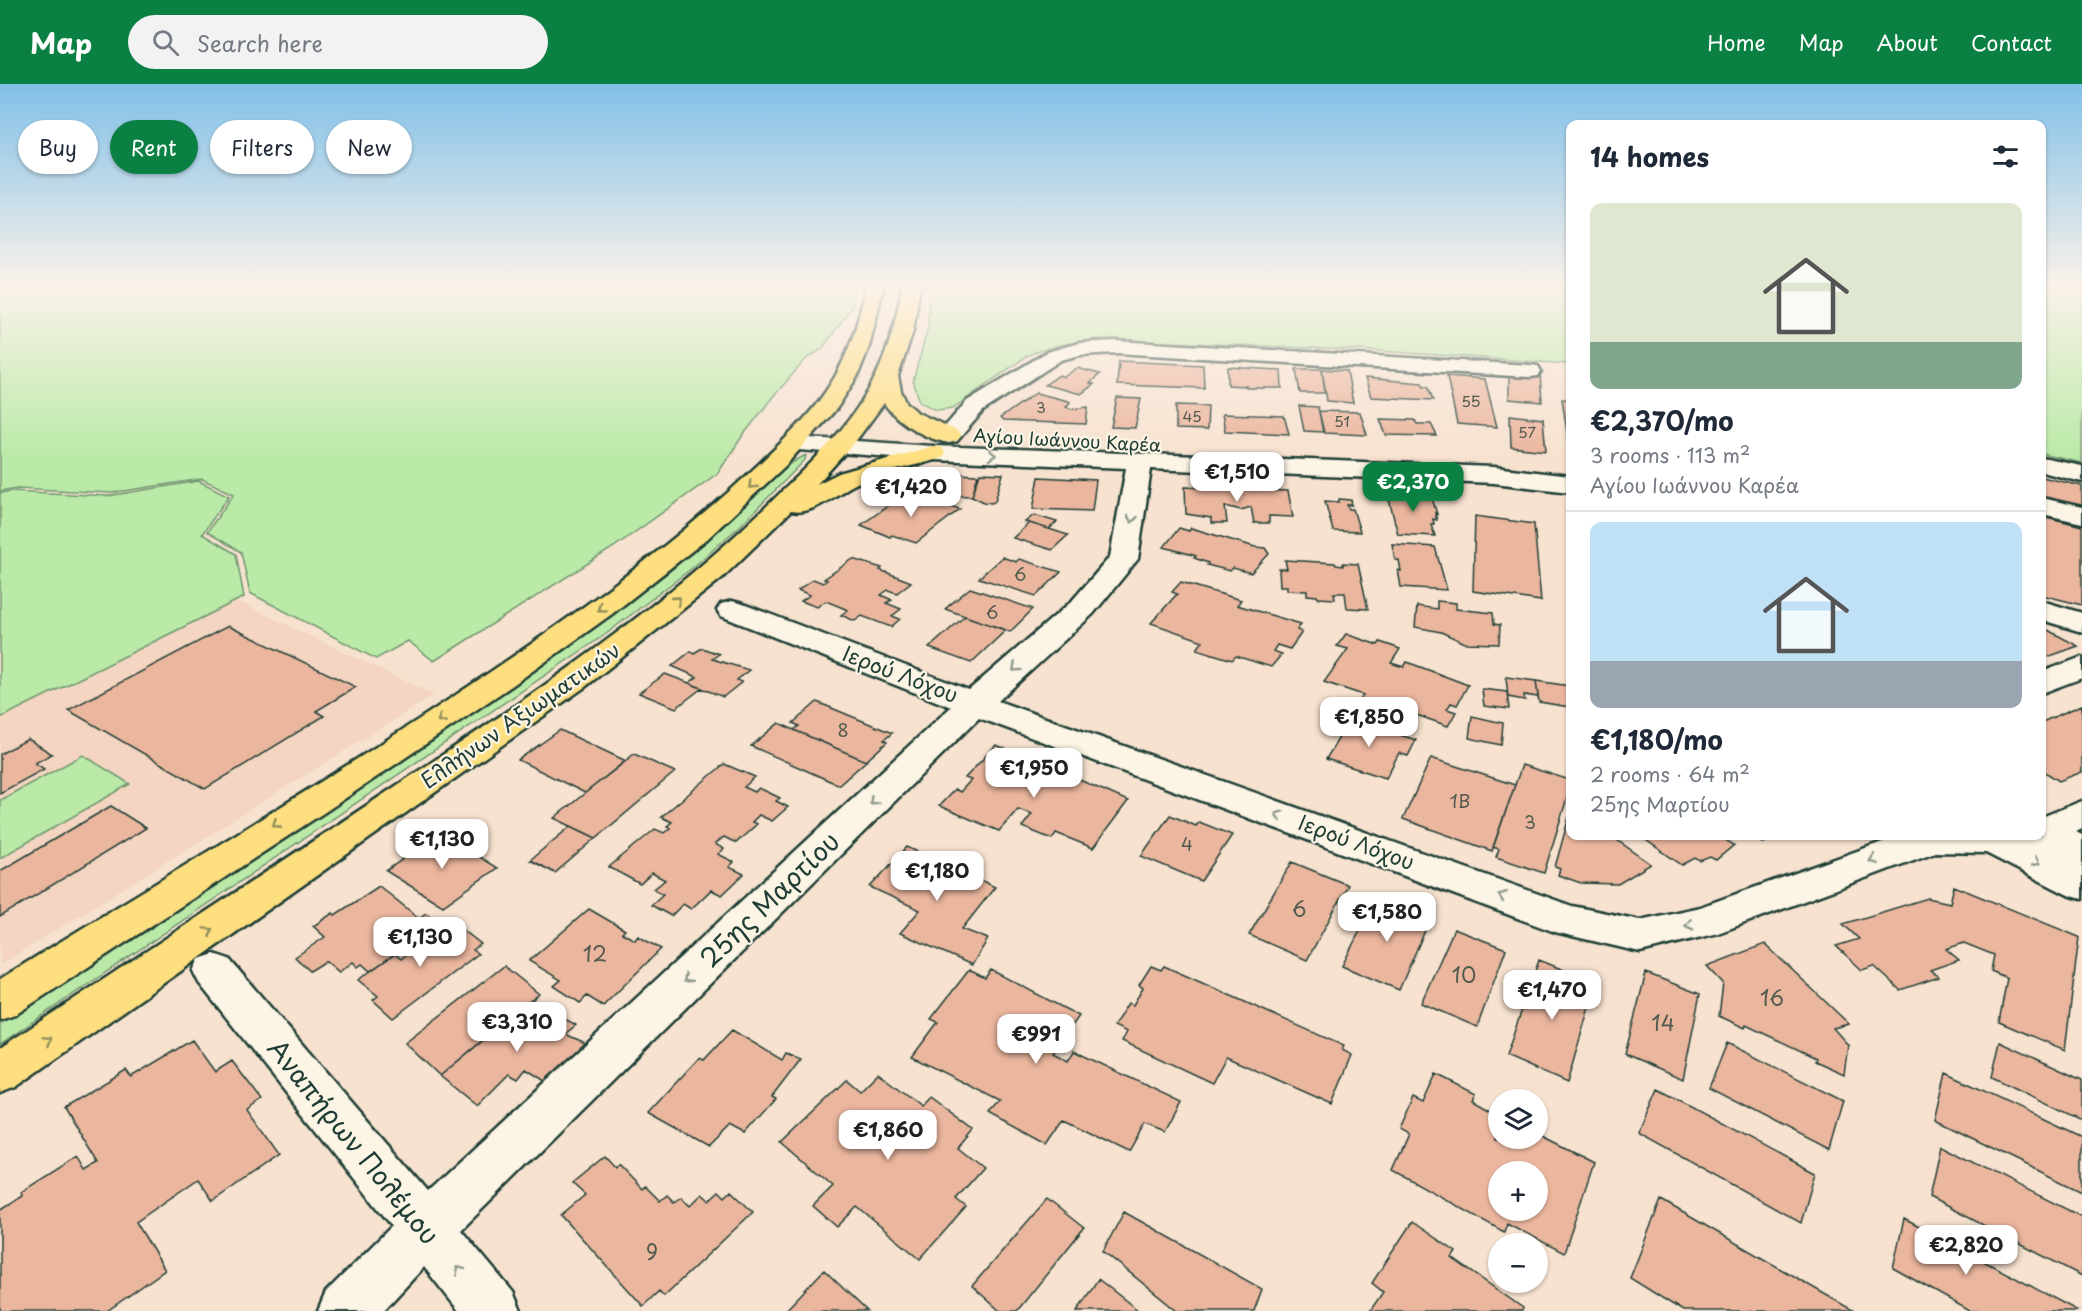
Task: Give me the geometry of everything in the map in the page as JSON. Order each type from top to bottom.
[{"type":"main road","points":[[802,436],[832,400],[848,374],[860,342]]},
{"type":"main road","points":[[844,439],[872,403],[888,376],[899,342]]},
{"type":"main road","points":[[753,533],[841,481],[941,444],[924,426],[893,402],[888,376]]},
{"type":"main road","name":"Ελλήνων Αξιωματικών","points":[[0,1002],[440,719],[550,645],[610,602],[721,514],[802,436]]},
{"type":"main road","name":"Ελλήνων Αξιωματικών","points":[[0,1073],[546,702],[655,619],[753,533],[844,439]]},
{"type":"street","points":[[941,444],[975,406],[1054,356],[1079,349],[1140,348],[1530,371]]},
{"type":"street","name":"Αγίου Ιωάννου Καρέα","points":[[802,436],[941,444],[1460,458],[1566,469]]},
{"type":"street","name":"Αγίου Ιωάννου Καρέα","points":[[941,444],[1138,461],[1494,475],[1566,484]]},
{"type":"street","name":"25ης Μαρτίου","points":[[345,1311],[424,1229],[974,704],[1082,608],[1125,559],[1138,461]]},
{"type":"street","points":[[2046,466],[2082,474]]},
{"type":"street","points":[[2046,507],[2082,515]]},
{"type":"street","name":"Ιερού Λόχου","points":[[732,610],[974,704],[1569,921],[1640,936],[1704,922],[1927,840]]},
{"type":"street","points":[[2046,611],[2082,623]]},
{"type":"street","points":[[2046,681],[2082,667]]},
{"type":"street","points":[[2046,826],[2082,814]]},
{"type":"street","points":[[2027,840],[2082,884]]},
{"type":"street","points":[[2041,840],[2082,852]]},
{"type":"street","name":"Αναπήρων Πολέμου","points":[[214,971],[424,1229],[494,1311]]},
{"type":"shaded area","points":[[237,601],[434,695],[0,965],[0,719]]},
{"type":"green space","points":[[0,342],[827,342],[822,349],[806,359],[772,398],[718,473],[614,547],[434,661],[408,641],[376,659],[250,593],[241,552],[207,532],[234,494],[202,479],[111,493],[17,488],[0,491]]},
{"type":"green space","points":[[924,342],[1076,342],[1030,354],[953,408],[937,410],[920,402],[913,381]]},
{"type":"green space","points":[[1173,342],[1566,342],[1566,364],[1378,351]]},
{"type":"green space","points":[[2046,342],[2082,342],[2082,463],[2046,455]]},
{"type":"green space","points":[[806,455],[805,460],[740,526],[692,568],[606,634],[0,1044],[0,1024],[378,775],[528,673],[662,577],[729,519],[770,479]]},
{"type":"green space","points":[[199,481],[229,496],[202,534],[236,554],[244,597],[0,718],[0,493],[11,491],[108,496]]},
{"type":"green space","points":[[83,755],[130,784],[0,858],[0,800]]},
{"type":"building","points":[[1119,361],[1203,365],[1204,388],[1117,385]]},
{"type":"building","points":[[1228,367],[1281,370],[1282,388],[1246,388],[1246,386],[1228,385]]},
{"type":"building","points":[[1077,368],[1100,374],[1090,383],[1094,384],[1081,394],[1045,385],[1059,375],[1064,377]]},
{"type":"building","points":[[1296,369],[1322,369],[1325,393],[1300,393]]},
{"type":"building","points":[[1322,369],[1347,371],[1353,403],[1327,401]]},
{"type":"building","points":[[1509,370],[1540,373],[1542,402],[1509,399]]},
{"type":"building","points":[[1447,376],[1485,379],[1497,427],[1457,424]]},
{"type":"building","points":[[1365,378],[1422,383],[1428,386],[1433,400],[1371,397]]},
{"type":"building","points":[[1036,393],[1068,401],[1070,402],[1066,407],[1071,409],[1088,407],[1086,424],[1003,421],[1000,418]]},
{"type":"building","points":[[1117,398],[1141,399],[1135,428],[1111,427]]},
{"type":"building","points":[[1562,399],[1566,400],[1566,425]]},
{"type":"building","points":[[1176,405],[1208,406],[1207,430],[1176,429]]},
{"type":"building","points":[[1299,406],[1318,407],[1323,432],[1304,431]]},
{"type":"building","points":[[1319,411],[1360,412],[1367,435],[1324,433]]},
{"type":"building","points":[[1222,414],[1284,416],[1289,434],[1225,431]]},
{"type":"building","points":[[1510,415],[1543,419],[1546,451],[1511,447]]},
{"type":"building","points":[[1380,419],[1415,420],[1417,424],[1431,424],[1437,436],[1386,435]]},
{"type":"building","points":[[932,473],[978,475],[972,496],[939,495],[916,488],[919,486],[914,485]]},
{"type":"building","points":[[980,473],[1003,474],[995,501],[992,503],[972,496]]},
{"type":"building","points":[[1039,477],[1096,480],[1092,511],[1033,509]]},
{"type":"building","points":[[2046,478],[2082,486],[2082,507],[2046,499]]},
{"type":"building","points":[[1185,487],[1288,491],[1293,517],[1269,516],[1269,523],[1254,523],[1251,507],[1241,510],[1225,506],[1227,523],[1211,523],[1211,518],[1186,514]]},
{"type":"building","points":[[1391,492],[1427,494],[1429,498],[1432,498],[1437,514],[1435,513],[1437,520],[1433,519],[1434,524],[1431,524],[1435,536],[1398,534],[1388,496],[1392,496]]},
{"type":"building","points":[[906,493],[938,500],[936,502],[960,509],[916,543],[892,535],[890,537],[861,525]]},
{"type":"building","points":[[1339,499],[1351,500],[1352,505],[1347,505],[1349,509],[1353,509],[1360,532],[1333,531],[1325,501],[1339,502]]},
{"type":"building","points":[[1034,515],[1057,522],[1049,529],[1025,522]]},
{"type":"building","points":[[1475,516],[1534,524],[1541,601],[1473,591]]},
{"type":"building","points":[[2046,517],[2082,526],[2082,605],[2046,596]]},
{"type":"building","points":[[1029,523],[1068,535],[1052,550],[1013,538]]},
{"type":"building","points":[[1179,528],[1189,531],[1191,528],[1265,548],[1269,554],[1251,573],[1207,565],[1208,563],[1194,558],[1196,556],[1164,547]]},
{"type":"building","points":[[1392,544],[1435,547],[1447,590],[1401,587],[1399,560],[1395,560]]},
{"type":"building","points":[[1002,557],[1016,562],[1019,559],[1061,572],[1036,596],[979,578]]},
{"type":"building","points":[[853,559],[882,568],[880,570],[911,582],[897,593],[888,590],[881,595],[892,600],[886,603],[901,609],[892,616],[900,619],[891,627],[862,616],[855,621],[841,615],[848,610],[826,601],[817,607],[801,601],[810,595],[798,590],[813,579],[823,583],[827,580],[824,579]]},
{"type":"building","points":[[1285,560],[1335,563],[1343,566],[1343,563],[1358,564],[1368,609],[1347,608],[1345,593],[1334,593],[1335,599],[1318,598],[1307,595],[1307,591],[1287,590],[1287,586],[1280,586],[1279,569],[1287,569]]},
{"type":"building","points":[[1181,582],[1241,600],[1237,605],[1301,624],[1297,630],[1302,632],[1290,649],[1277,645],[1273,651],[1282,654],[1271,667],[1236,656],[1232,660],[1197,649],[1203,641],[1151,623],[1177,594],[1172,592]]},
{"type":"building","points":[[970,588],[1033,609],[1010,632],[945,609]]},
{"type":"building","points":[[1437,601],[1456,603],[1456,609],[1493,613],[1494,624],[1500,625],[1499,644],[1465,643],[1441,632],[1415,627],[1417,606],[1437,609]]},
{"type":"building","points":[[965,616],[1006,630],[971,663],[929,648]]},
{"type":"building","points":[[228,626],[356,687],[316,711],[324,716],[205,789],[68,710]]},
{"type":"building","points":[[2046,629],[2078,646],[2046,658]]},
{"type":"building","points":[[1346,634],[1378,645],[1380,642],[1400,649],[1391,663],[1404,667],[1407,662],[1468,685],[1457,705],[1451,703],[1447,709],[1456,712],[1448,726],[1411,713],[1408,719],[1359,702],[1363,695],[1324,682],[1348,649],[1337,646]]},
{"type":"building","points":[[702,648],[719,654],[712,659],[749,670],[737,680],[742,682],[723,697],[689,683],[697,677],[672,666],[691,651],[694,653]]},
{"type":"building","points":[[665,674],[702,688],[676,708],[639,693]]},
{"type":"building","points":[[1506,677],[1536,681],[1538,697],[1524,695],[1525,700],[1508,697]]},
{"type":"building","points":[[1536,681],[1566,685],[1566,706],[1539,702]]},
{"type":"building","points":[[1482,689],[1507,692],[1509,709],[1484,706]]},
{"type":"building","points":[[817,702],[892,733],[884,740],[887,742],[866,761],[794,730],[799,726],[793,723]]},
{"type":"building","points":[[2082,705],[2082,772],[2059,781],[2046,773],[2046,720]]},
{"type":"building","points":[[1472,716],[1503,723],[1501,745],[1469,738]]},
{"type":"building","points":[[1350,719],[1416,740],[1408,756],[1399,753],[1386,778],[1326,759]]},
{"type":"building","points":[[779,723],[866,761],[839,785],[751,746]]},
{"type":"building","points":[[560,730],[626,761],[585,793],[518,760]]},
{"type":"building","points":[[28,739],[52,754],[35,763],[44,769],[0,793],[0,754]]},
{"type":"building","points":[[996,745],[1033,759],[1029,764],[1049,771],[1052,768],[1128,801],[1093,848],[1056,833],[1052,839],[1022,827],[1032,814],[1018,809],[999,831],[939,806],[955,789],[960,792],[971,780],[965,778]]},
{"type":"building","points":[[634,754],[675,772],[596,838],[554,818]]},
{"type":"building","points":[[1431,758],[1515,785],[1492,851],[1403,819]]},
{"type":"building","points":[[724,764],[755,777],[744,787],[755,792],[759,788],[780,798],[776,801],[788,807],[772,821],[759,815],[752,822],[757,824],[736,843],[724,837],[715,844],[724,849],[718,854],[734,862],[729,867],[744,874],[722,895],[711,890],[691,909],[683,904],[671,916],[651,905],[663,894],[654,889],[665,880],[652,873],[640,884],[609,867],[655,829],[664,833],[670,828],[667,826],[672,822],[661,817]]},
{"type":"building","points":[[1522,765],[1566,779],[1566,801],[1544,873],[1496,857],[1499,849],[1493,847]]},
{"type":"building","points":[[111,806],[146,828],[0,917],[0,871]]},
{"type":"building","points":[[1170,815],[1196,826],[1199,822],[1232,835],[1201,881],[1141,856]]},
{"type":"building","points":[[571,826],[596,838],[555,873],[530,860]]},
{"type":"building","points":[[1566,828],[1566,840],[1617,840],[1651,864],[1618,884],[1581,883],[1558,875],[1560,869],[1555,867]]},
{"type":"building","points":[[440,833],[497,868],[443,906],[386,871]]},
{"type":"building","points":[[1646,840],[1726,840],[1734,845],[1716,860],[1710,857],[1700,861],[1695,858],[1682,865]]},
{"type":"building","points":[[907,847],[933,859],[936,856],[960,866],[957,869],[995,887],[962,929],[988,939],[972,965],[900,933],[920,910],[870,887]]},
{"type":"building","points":[[1292,862],[1348,885],[1307,960],[1249,935]]},
{"type":"building","points":[[379,886],[419,918],[426,913],[439,923],[370,971],[362,964],[358,967],[353,962],[339,972],[326,961],[310,971],[295,957],[325,937],[313,926],[333,913],[335,915]]},
{"type":"building","points":[[1954,886],[2079,937],[2065,1050],[1999,1022],[2007,978],[1991,971],[1994,955],[1964,943],[1946,949],[1959,960],[1930,970],[1939,977],[1900,990],[1874,966],[1862,970],[1836,946],[1859,939],[1843,924],[1928,898],[1950,903]]},
{"type":"building","points":[[1377,897],[1430,919],[1399,990],[1342,966]]},
{"type":"building","points":[[589,909],[625,930],[622,933],[635,940],[638,936],[661,949],[603,1006],[587,996],[580,1003],[554,986],[561,980],[529,961]]},
{"type":"building","points":[[439,923],[452,933],[459,927],[481,944],[473,950],[478,954],[393,1018],[373,1000],[378,996],[358,980],[395,954],[401,959],[409,952],[404,948]]},
{"type":"building","points":[[1454,929],[1506,949],[1477,1027],[1421,1003]]},
{"type":"building","points":[[1765,944],[1849,1024],[1833,1028],[1848,1045],[1844,1074],[1746,1025],[1745,1028],[1719,1016],[1723,983],[1707,966]]},
{"type":"building","points":[[1539,960],[1596,983],[1567,1083],[1506,1056]]},
{"type":"building","points":[[504,966],[539,994],[440,1076],[405,1043]]},
{"type":"building","points":[[1151,966],[1161,970],[1164,966],[1344,1046],[1342,1050],[1352,1055],[1332,1104],[1226,1057],[1212,1083],[1122,1041],[1127,1032],[1114,1026],[1128,1003],[1133,1005],[1143,988],[1139,985]]},
{"type":"building","points":[[969,970],[985,978],[991,970],[1079,1016],[1053,1053],[1068,1061],[1074,1051],[1181,1102],[1165,1132],[1145,1124],[1129,1152],[1064,1120],[1047,1145],[990,1114],[1000,1101],[912,1057],[938,1022],[931,1019]]},
{"type":"building","points":[[1646,973],[1700,994],[1683,1079],[1625,1054]]},
{"type":"building","points":[[531,1000],[576,1025],[565,1034],[590,1045],[548,1083],[526,1069],[518,1079],[509,1074],[477,1106],[440,1076]]},
{"type":"building","points":[[732,1030],[782,1060],[786,1053],[801,1059],[772,1097],[776,1099],[745,1134],[730,1126],[709,1147],[648,1113],[699,1058],[704,1060]]},
{"type":"building","points":[[192,1040],[215,1072],[232,1061],[262,1100],[247,1110],[279,1155],[213,1201],[198,1179],[136,1222],[165,1270],[107,1311],[0,1311],[0,1210],[22,1196],[21,1192],[78,1156],[86,1170],[98,1163],[64,1107],[126,1070],[131,1077]]},
{"type":"building","points":[[2000,1042],[2082,1080],[2082,1120],[1992,1077]]},
{"type":"building","points":[[1727,1043],[1843,1101],[1829,1150],[1709,1088]]},
{"type":"building","points":[[878,1073],[921,1106],[929,1097],[973,1130],[958,1148],[983,1168],[956,1199],[966,1207],[920,1259],[857,1207],[837,1227],[813,1206],[833,1186],[782,1142],[847,1080],[860,1091]]},
{"type":"building","points":[[1946,1073],[2082,1137],[2082,1192],[1935,1120]]},
{"type":"building","points":[[1436,1074],[1476,1094],[1473,1100],[1488,1108],[1488,1149],[1548,1149],[1548,1139],[1594,1162],[1564,1253],[1548,1245],[1548,1233],[1526,1233],[1507,1223],[1504,1232],[1393,1170],[1409,1134],[1399,1129],[1413,1098],[1423,1103]]},
{"type":"building","points":[[1658,1089],[1815,1173],[1801,1223],[1639,1133]]},
{"type":"building","points":[[1940,1146],[2082,1217],[2082,1276],[1929,1197]]},
{"type":"building","points":[[605,1156],[615,1167],[618,1164],[642,1189],[645,1186],[660,1201],[667,1195],[674,1202],[681,1197],[690,1206],[702,1194],[709,1200],[719,1191],[725,1197],[731,1191],[753,1212],[664,1296],[659,1291],[643,1306],[561,1215],[585,1195],[572,1183]]},
{"type":"building","points":[[1047,1199],[1084,1228],[1017,1311],[1000,1311],[972,1286]]},
{"type":"building","points":[[1661,1200],[1854,1311],[1683,1311],[1630,1278]]},
{"type":"building","points":[[1124,1212],[1262,1289],[1254,1311],[1177,1311],[1103,1251]]},
{"type":"building","points":[[1904,1219],[2078,1311],[1970,1311],[1893,1268]]},
{"type":"building","points":[[1412,1222],[1456,1252],[1452,1258],[1488,1283],[1488,1293],[1502,1293],[1523,1308],[1522,1311],[1370,1311],[1383,1292],[1372,1283]]},
{"type":"building","points":[[824,1270],[867,1311],[785,1311]]},
{"type":"building","points":[[1098,1279],[1139,1311],[1077,1311]]}]
